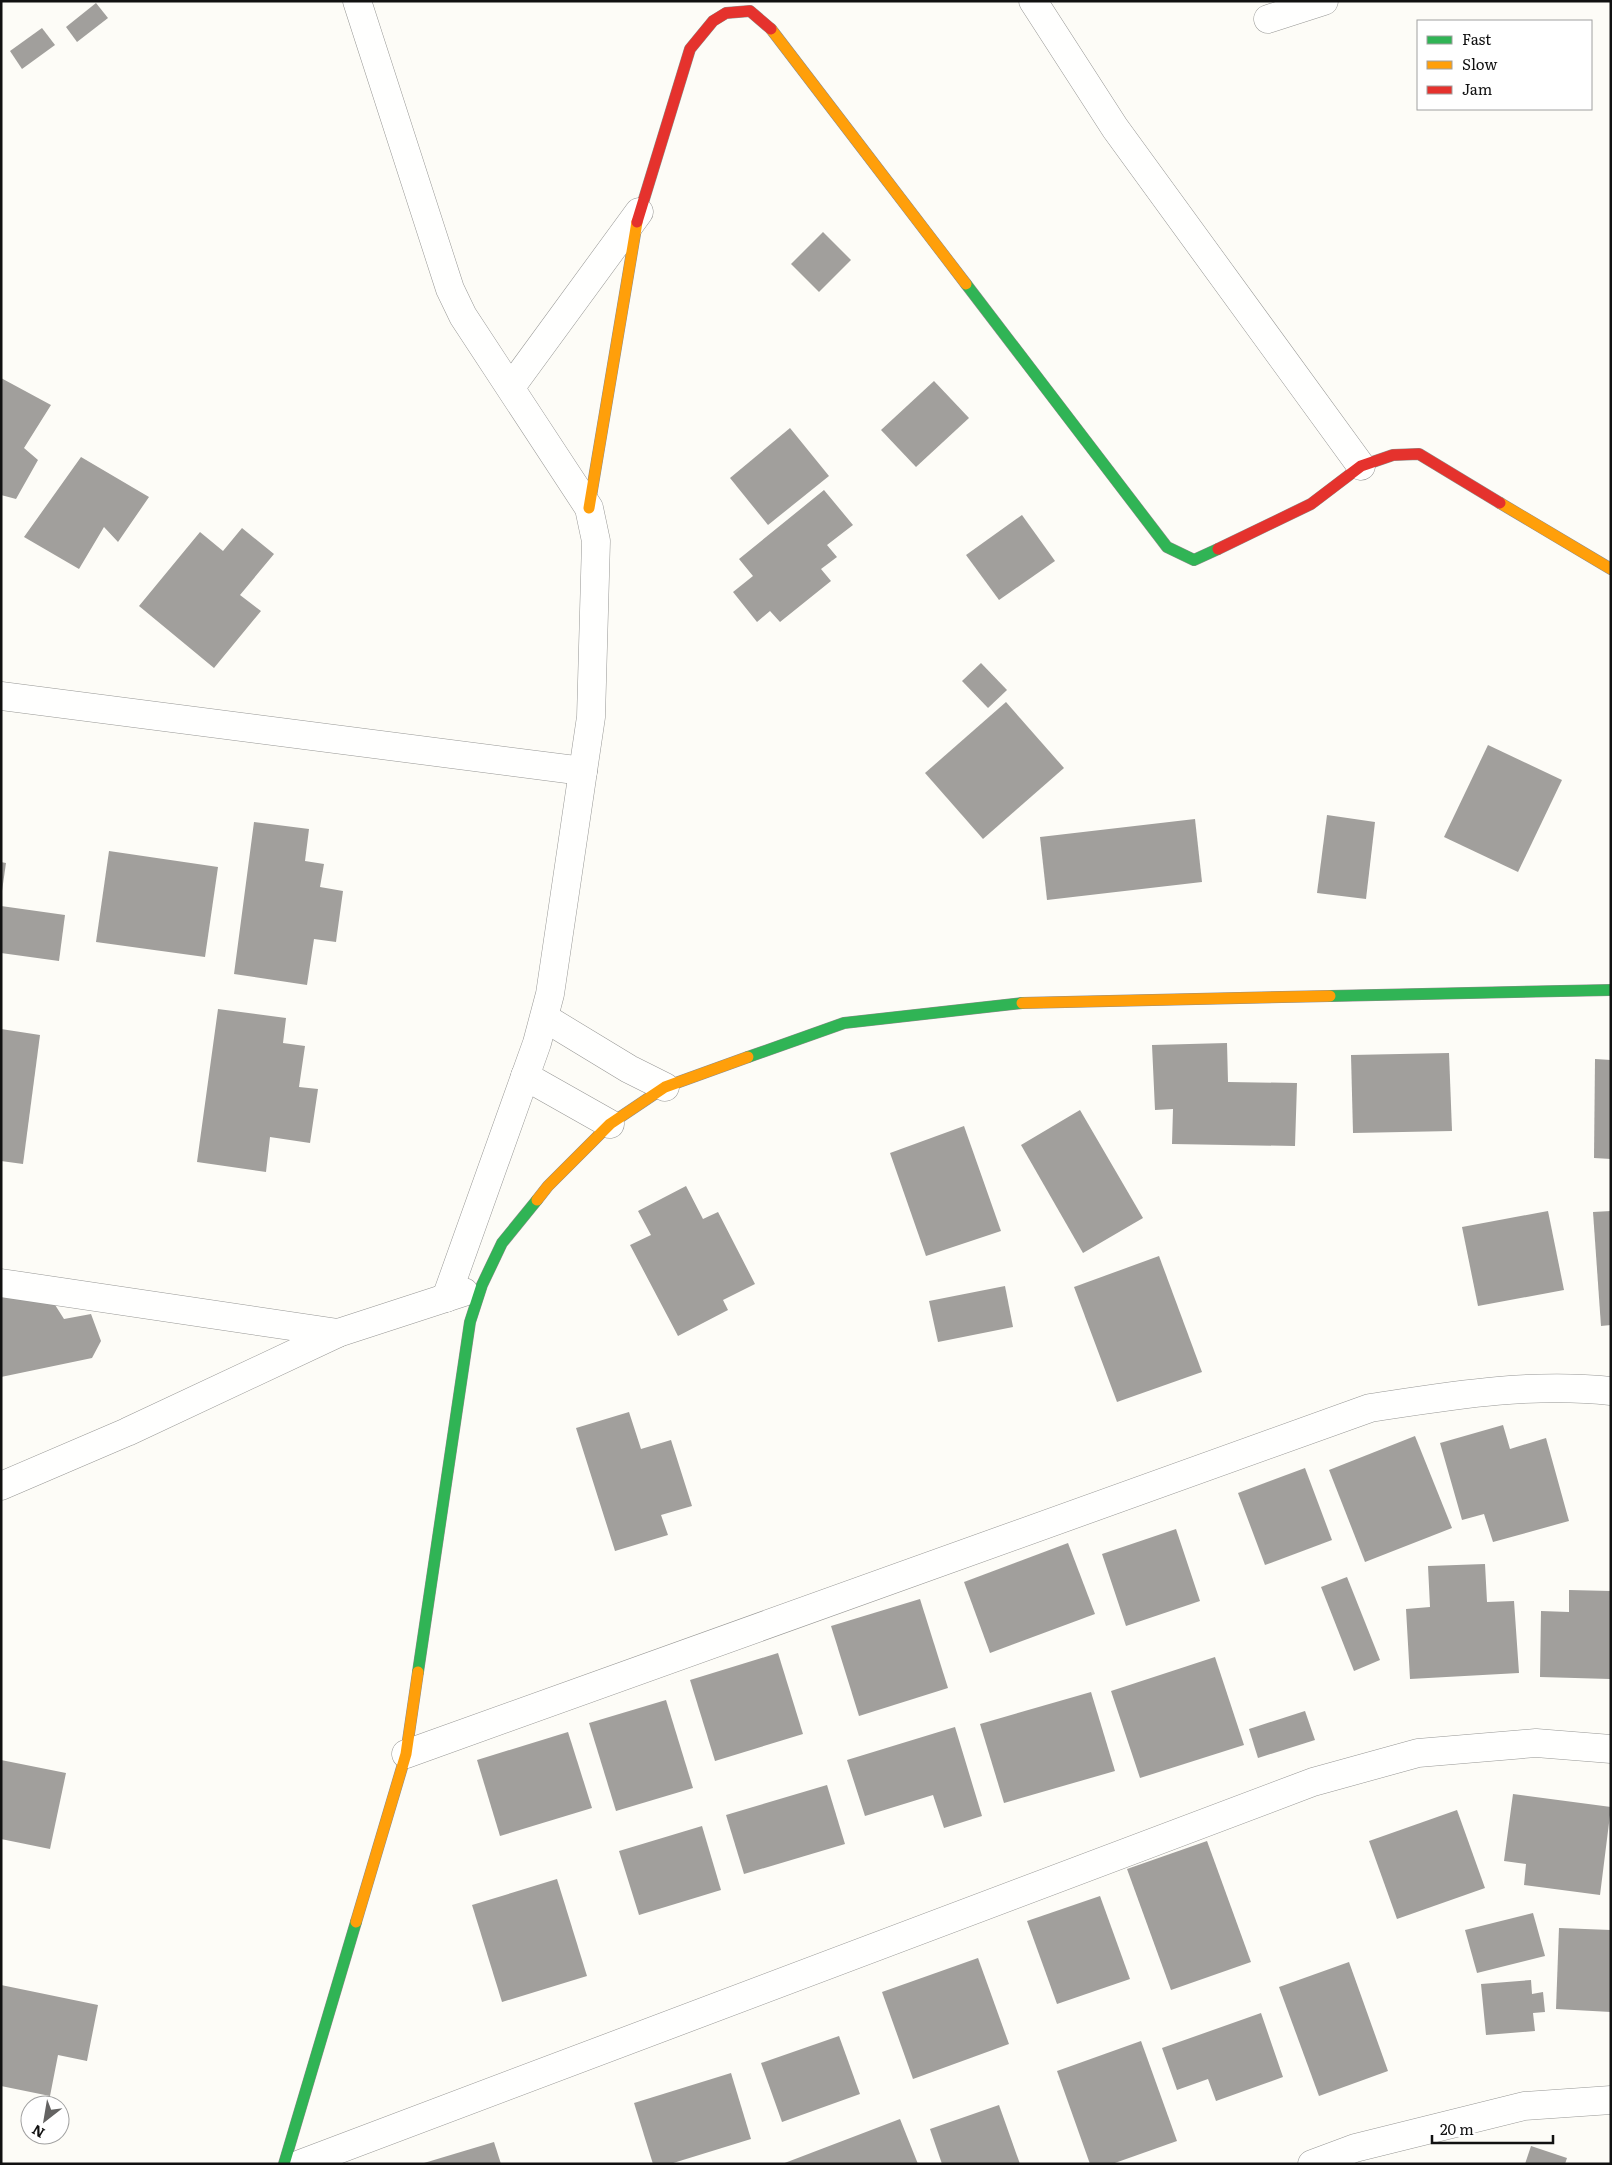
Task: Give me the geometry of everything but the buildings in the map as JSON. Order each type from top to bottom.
[{"type":"street","points":[[356,1],[450,289],[463,316],[589,508],[596,541],[591,717],[545,1018],[446,1298]]},
{"type":"street","points":[[1033,1],[1115,128],[1361,466]]},
{"type":"street","points":[[1268,19],[1324,1]]},
{"type":"street","points":[[589,508],[639,212],[690,49],[712,21],[726,13],[750,11],[774,32],[1167,547],[1194,560],[1311,504],[1361,466],[1393,455],[1419,454],[1611,569]]},
{"type":"street","points":[[511,387],[639,212]]},
{"type":"street","points":[[1,696],[583,771]]},
{"type":"street","points":[[284,2164],[406,1754],[470,1322],[482,1285],[502,1243],[548,1186],[610,1124],[665,1087],[844,1023],[1028,1002],[1611,990]]},
{"type":"street","points":[[545,1018],[629,1069],[665,1087]]},
{"type":"street","points":[[525,1076],[610,1124]]},
{"type":"street","points":[[1,1283],[338,1333]]},
{"type":"street","points":[[1,1486],[127,1432],[338,1333],[482,1285]]},
{"type":"street","points":[[406,1754],[1370,1408],[1478,1391],[1587,1388],[1611,1390]]},
{"type":"street","points":[[300,2164],[1314,1782],[1418,1753],[1536,1743],[1611,1749]]},
{"type":"street","points":[[1312,2164],[1355,2148],[1524,2106],[1611,2100]]},
{"type":"traffic: fast","points":[[966,284],[1167,547],[1194,560],[1218,549]]},
{"type":"traffic: fast","points":[[1330,996],[1611,990]]},
{"type":"traffic: fast","points":[[748,1057],[844,1023],[1022,1003]]},
{"type":"traffic: fast","points":[[418,1672],[470,1322],[482,1285],[502,1243],[537,1200]]},
{"type":"traffic: fast","points":[[284,2164],[356,1922]]},
{"type":"traffic: slow","points":[[771,29],[966,284]]},
{"type":"traffic: slow","points":[[589,508],[637,222]]},
{"type":"traffic: slow","points":[[1500,503],[1611,569]]},
{"type":"traffic: slow","points":[[1022,1003],[1330,996]]},
{"type":"traffic: slow","points":[[537,1200],[548,1186],[610,1124],[665,1087],[748,1057]]},
{"type":"traffic: slow","points":[[356,1922],[406,1754],[418,1672]]},
{"type":"traffic: jam","points":[[637,222],[690,49],[713,21],[726,13],[750,11],[771,29]]},
{"type":"traffic: jam","points":[[1218,549],[1311,504],[1361,466],[1393,455],[1419,454],[1500,503]]}]
